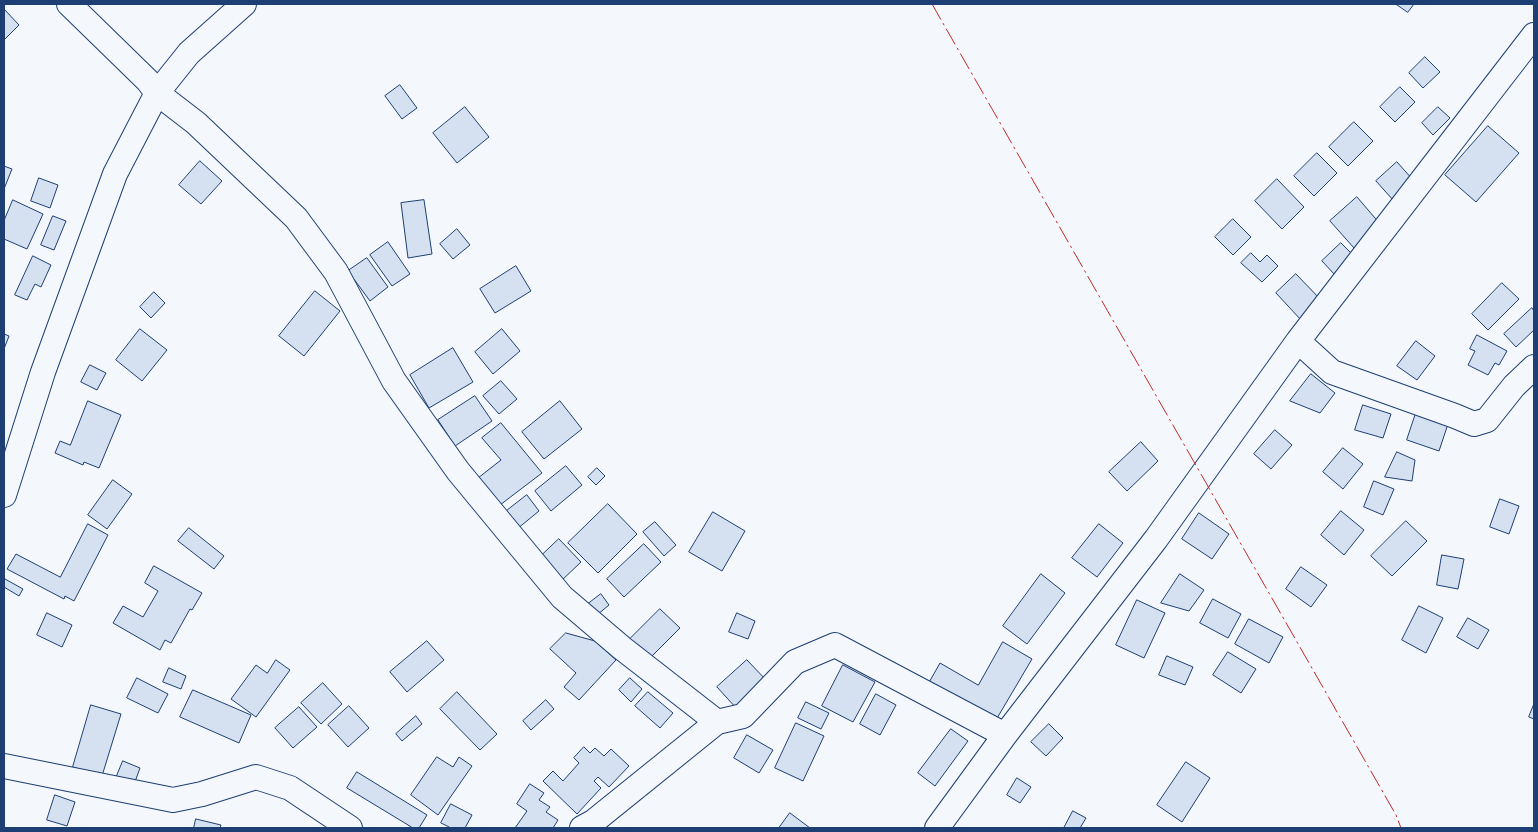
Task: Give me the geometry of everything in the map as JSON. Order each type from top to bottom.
[{"type":"street","points":[[69,4],[148,81],[157,93],[196,123],[296,218],[336,272],[394,381],[458,471],[562,597],[622,648],[717,722]]},
{"type":"street","points":[[4,495],[43,372],[112,184],[157,93],[189,53],[244,4]]},
{"type":"street","points":[[937,828],[1005,735],[1156,539],[1298,341],[1534,35]]},
{"type":"street","points":[[1298,341],[1332,372],[1474,424],[1487,420],[1514,386],[1534,367]]},
{"type":"street","points":[[582,828],[593,822],[717,722],[743,716],[795,662],[835,646],[1005,735]]},
{"type":"street","points":[[4,766],[173,800],[202,794],[256,777],[290,788],[350,828]]},
{"type":"building","points":[[1396,4],[1414,4],[1408,12]]},
{"type":"building","points":[[4,9],[19,25],[4,40]]},
{"type":"building","points":[[1425,57],[1440,72],[1423,88],[1409,73]]},
{"type":"building","points":[[400,85],[417,108],[402,119],[385,96]]},
{"type":"building","points":[[1400,87],[1415,102],[1395,122],[1380,107]]},
{"type":"building","points":[[465,107],[489,137],[457,163],[433,133]]},
{"type":"building","points":[[1438,107],[1450,118],[1433,135],[1422,123]]},
{"type":"building","points":[[1354,122],[1373,141],[1348,166],[1329,147]]},
{"type":"building","points":[[1488,126],[1519,153],[1476,202],[1445,175]]},
{"type":"building","points":[[1317,153],[1337,173],[1314,196],[1294,176]]},
{"type":"building","points":[[200,161],[222,181],[201,204],[179,185]]},
{"type":"building","points":[[1397,162],[1414,181],[1393,200],[1376,181]]},
{"type":"building","points":[[4,166],[12,169],[4,189]]},
{"type":"building","points":[[39,178],[58,185],[50,208],[31,201]]},
{"type":"building","points":[[1277,179],[1304,207],[1282,229],[1255,201]]},
{"type":"building","points":[[1357,197],[1381,225],[1354,248],[1330,221]]},
{"type":"building","points":[[13,200],[43,214],[27,249],[4,239],[4,221]]},
{"type":"building","points":[[424,200],[432,254],[408,258],[401,203]]},
{"type":"building","points":[[53,216],[66,221],[54,250],[41,245]]},
{"type":"building","points":[[1233,219],[1251,237],[1233,255],[1215,237]]},
{"type":"building","points":[[457,229],[470,245],[453,259],[440,244]]},
{"type":"building","points":[[388,242],[410,274],[392,286],[370,255]]},
{"type":"building","points":[[1341,243],[1354,256],[1335,275],[1322,261]]},
{"type":"building","points":[[1251,253],[1260,262],[1267,255],[1278,266],[1262,282],[1241,263]]},
{"type":"building","points":[[33,256],[51,265],[41,287],[35,284],[27,300],[15,295]]},
{"type":"building","points":[[367,258],[388,287],[370,301],[348,271]]},
{"type":"building","points":[[516,266],[531,291],[495,313],[480,289]]},
{"type":"building","points":[[1296,274],[1322,301],[1301,320],[1276,293]]},
{"type":"building","points":[[1502,283],[1519,299],[1488,330],[1472,314]]},
{"type":"building","points":[[315,291],[340,311],[304,356],[279,336]]},
{"type":"building","points":[[154,292],[165,303],[151,318],[140,307]]},
{"type":"building","points":[[1532,308],[1534,311],[1534,330],[1516,347],[1504,334]]},
{"type":"building","points":[[140,329],[167,350],[142,381],[116,360]]},
{"type":"building","points":[[502,329],[520,351],[493,374],[475,352]]},
{"type":"building","points":[[4,334],[9,336],[4,349]]},
{"type":"building","points":[[1477,335],[1507,351],[1499,365],[1495,363],[1488,375],[1468,365],[1475,351],[1470,349]]},
{"type":"building","points":[[1416,341],[1435,356],[1417,380],[1397,366]]},
{"type":"building","points":[[453,348],[473,382],[429,408],[410,375]]},
{"type":"building","points":[[90,365],[106,373],[97,390],[81,382]]},
{"type":"building","points":[[1311,374],[1335,393],[1320,413],[1290,401]]},
{"type":"building","points":[[501,381],[517,399],[499,414],[483,396]]},
{"type":"building","points":[[475,396],[492,421],[455,446],[438,420]]},
{"type":"building","points":[[88,401],[121,415],[99,468],[84,462],[83,465],[55,453],[60,441],[70,445]]},
{"type":"building","points":[[560,401],[582,429],[544,459],[522,432]]},
{"type":"building","points":[[1363,405],[1391,414],[1383,438],[1355,430]]},
{"type":"building","points":[[1417,410],[1449,421],[1439,451],[1407,440]]},
{"type":"building","points":[[501,423],[542,473],[500,505],[478,478],[501,460],[482,438]]},
{"type":"building","points":[[1275,430],[1292,445],[1271,469],[1254,454]]},
{"type":"building","points":[[1141,442],[1158,461],[1127,491],[1109,472]]},
{"type":"building","points":[[1343,448],[1363,464],[1343,489],[1323,472]]},
{"type":"building","points":[[1397,452],[1415,460],[1412,481],[1385,477]]},
{"type":"building","points":[[566,466],[582,485],[551,511],[535,491]]},
{"type":"building","points":[[597,468],[605,476],[596,485],[588,477]]},
{"type":"building","points":[[113,480],[132,494],[107,529],[88,515]]},
{"type":"building","points":[[1374,481],[1394,489],[1383,515],[1364,507]]},
{"type":"building","points":[[527,495],[539,511],[517,529],[504,513]]},
{"type":"building","points":[[1500,499],[1519,506],[1509,534],[1490,527]]},
{"type":"building","points":[[608,504],[637,534],[598,573],[568,543]]},
{"type":"building","points":[[1341,511],[1364,530],[1344,555],[1321,535]]},
{"type":"building","points":[[713,512],[745,531],[722,571],[689,552]]},
{"type":"building","points":[[1199,513],[1229,534],[1212,559],[1182,539]]},
{"type":"building","points":[[1406,521],[1427,541],[1392,576],[1371,556]]},
{"type":"building","points":[[655,522],[676,545],[664,556],[643,532]]},
{"type":"building","points":[[88,524],[108,535],[74,601],[65,596],[64,599],[7,569],[16,554],[60,577]]},
{"type":"building","points":[[1099,524],[1123,543],[1097,577],[1072,558]]},
{"type":"building","points":[[189,528],[224,556],[214,569],[178,541]]},
{"type":"building","points":[[559,539],[581,562],[560,582],[538,559]]},
{"type":"building","points":[[644,544],[661,562],[624,597],[607,579]]},
{"type":"building","points":[[1442,555],[1464,559],[1458,589],[1437,585]]},
{"type":"building","points":[[154,566],[202,593],[192,610],[190,609],[171,643],[165,640],[160,650],[113,623],[123,606],[143,617],[158,591],[145,583]]},
{"type":"building","points":[[1301,567],[1327,585],[1311,607],[1286,589]]},
{"type":"building","points":[[1041,574],[1065,593],[1027,644],[1003,626]]},
{"type":"building","points":[[1180,574],[1204,590],[1189,611],[1161,603]]},
{"type":"building","points":[[5,579],[23,589],[19,596],[4,587]]},
{"type":"building","points":[[601,594],[609,605],[597,615],[588,604]]},
{"type":"building","points":[[1213,599],[1241,614],[1228,638],[1200,623]]},
{"type":"building","points":[[1137,600],[1165,613],[1144,658],[1116,645]]},
{"type":"building","points":[[1419,606],[1443,618],[1426,653],[1402,640]]},
{"type":"building","points":[[660,609],[680,628],[649,659],[630,639]]},
{"type":"building","points":[[47,613],[72,625],[62,647],[37,635]]},
{"type":"building","points":[[737,613],[755,621],[748,639],[729,632]]},
{"type":"building","points":[[1468,618],[1489,630],[1478,649],[1457,637]]},
{"type":"building","points":[[1249,619],[1283,637],[1269,663],[1235,644]]},
{"type":"building","points":[[566,633],[595,641],[616,660],[579,700],[564,687],[576,673],[550,649]]},
{"type":"building","points":[[427,641],[444,660],[407,692],[390,672]]},
{"type":"building","points":[[1003,642],[1032,659],[993,725],[927,686],[940,663],[978,685]]},
{"type":"building","points":[[1228,652],[1256,669],[1241,693],[1213,675]]},
{"type":"building","points":[[1167,656],[1193,667],[1185,685],[1159,675]]},
{"type":"building","points":[[276,660],[290,670],[256,717],[231,699],[256,665],[267,673]]},
{"type":"building","points":[[747,660],[767,681],[737,709],[717,687]]},
{"type":"building","points":[[843,665],[875,682],[853,722],[822,706]]},
{"type":"building","points":[[169,668],[186,676],[181,689],[163,682]]},
{"type":"building","points":[[137,678],[168,694],[158,713],[127,698]]},
{"type":"building","points":[[630,678],[642,689],[631,702],[619,690]]},
{"type":"building","points":[[323,683],[342,704],[321,724],[301,703]]},
{"type":"building","points":[[193,690],[251,715],[239,743],[180,717]]},
{"type":"building","points":[[457,692],[497,734],[480,750],[440,709]]},
{"type":"building","points":[[648,692],[673,713],[660,728],[635,706]]},
{"type":"building","points":[[876,694],[896,705],[880,735],[860,724]]},
{"type":"building","points":[[546,700],[554,709],[531,730],[523,721]]},
{"type":"building","points":[[806,702],[829,713],[821,729],[798,718]]},
{"type":"building","points":[[1534,704],[1534,719],[1529,717]]},
{"type":"building","points":[[91,705],[121,714],[102,776],[73,767]]},
{"type":"building","points":[[349,706],[369,728],[348,747],[328,725]]},
{"type":"building","points":[[299,707],[317,727],[293,748],[275,728]]},
{"type":"building","points":[[416,716],[422,724],[402,741],[396,734]]},
{"type":"building","points":[[796,723],[824,736],[803,781],[775,768]]},
{"type":"building","points":[[1049,724],[1063,738],[1046,756],[1031,742]]},
{"type":"building","points":[[951,729],[968,741],[935,786],[918,773]]},
{"type":"building","points":[[747,735],[773,750],[759,773],[734,758]]},
{"type":"building","points":[[584,747],[590,753],[595,748],[604,756],[611,749],[629,766],[609,787],[598,777],[594,781],[601,788],[577,814],[543,781],[553,771],[563,781],[579,763],[574,758]]},
{"type":"building","points":[[437,757],[453,767],[459,757],[472,766],[438,815],[411,795]]},
{"type":"building","points":[[123,761],[140,768],[132,790],[114,783]]},
{"type":"building","points":[[1186,762],[1210,778],[1182,822],[1157,805]]},
{"type":"building","points":[[357,772],[427,815],[419,828],[413,828],[347,788]]},
{"type":"building","points":[[1017,778],[1031,787],[1020,803],[1007,795]]},
{"type":"building","points":[[530,784],[544,793],[539,800],[550,807],[546,812],[558,820],[553,828],[515,828],[527,811],[517,804]]},
{"type":"building","points":[[55,795],[75,802],[67,826],[47,820]]},
{"type":"building","points":[[451,804],[472,815],[465,828],[451,828],[441,823]]},
{"type":"building","points":[[1073,811],[1086,818],[1080,828],[1064,828]]},
{"type":"building","points":[[790,813],[810,828],[779,828]]},
{"type":"building","points":[[196,819],[221,825],[220,828],[194,828]]},
{"type":"power","points":[[932,4],[1396,815],[1401,828]]}]
